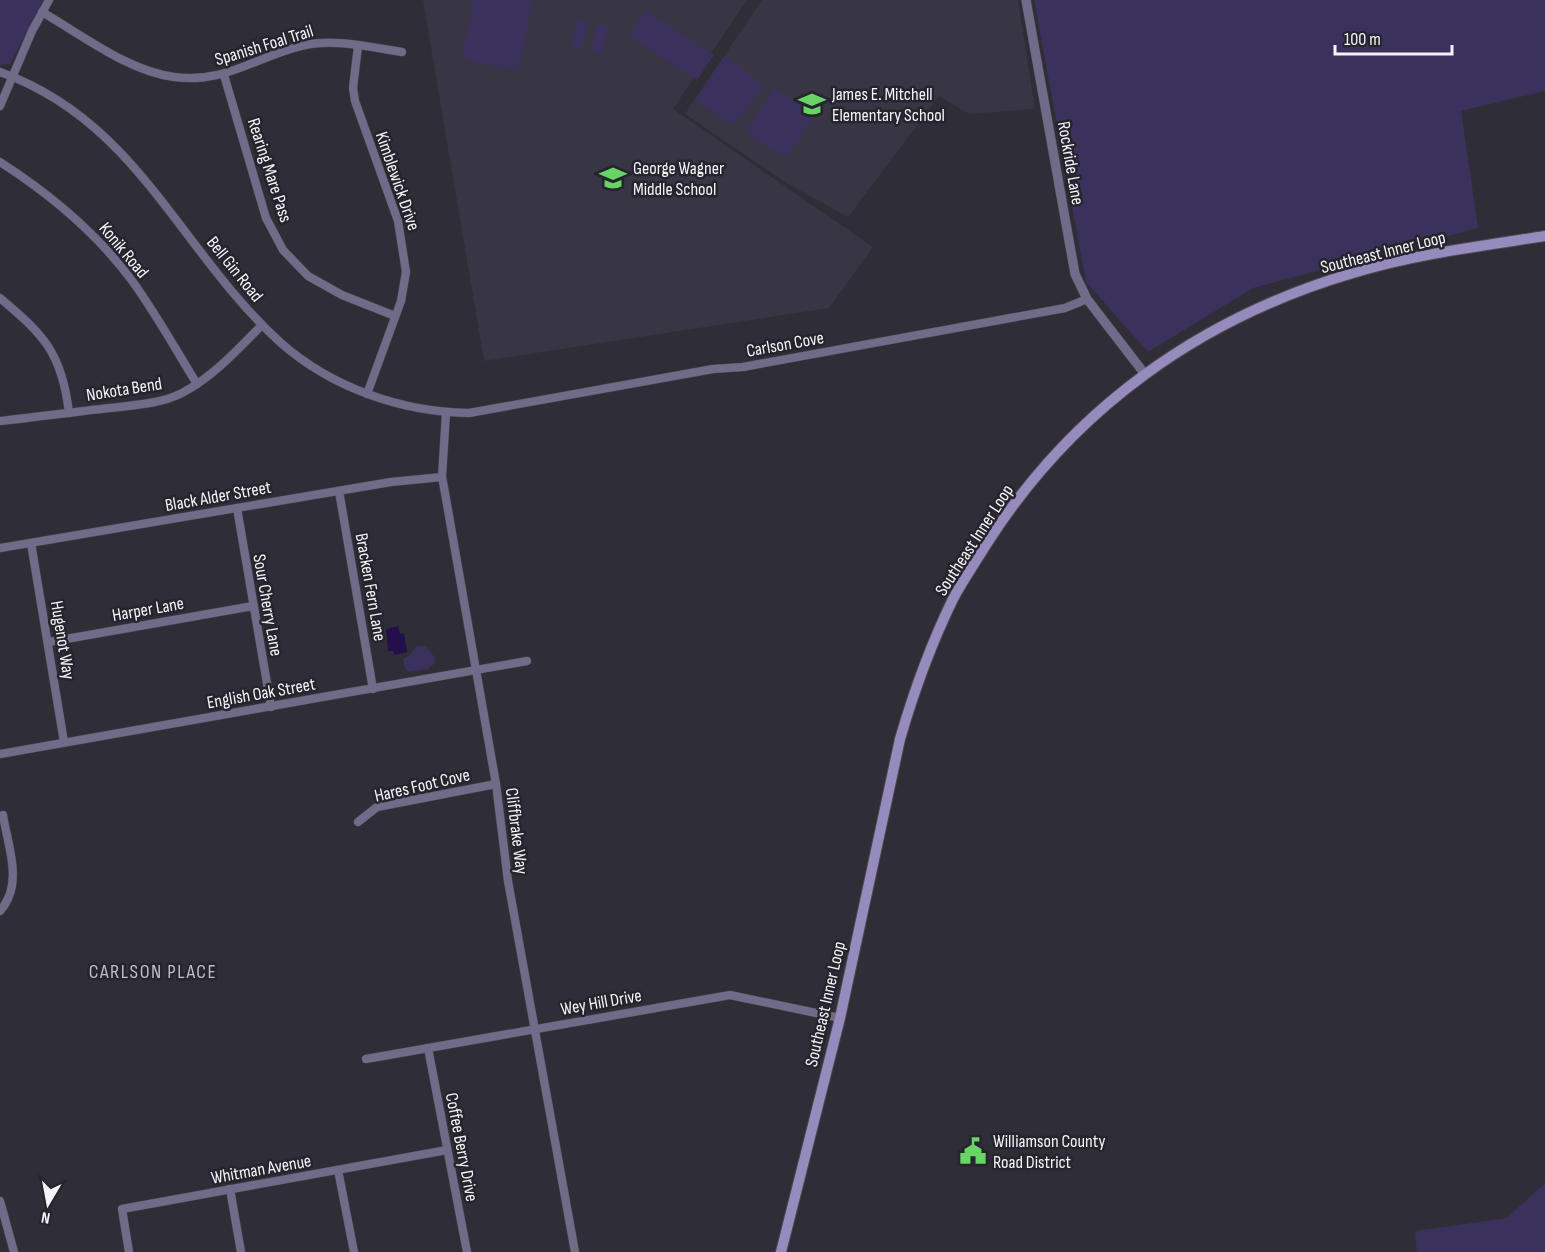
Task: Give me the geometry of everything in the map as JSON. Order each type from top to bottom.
[{"type":"main road","name":"Southeast Inner Loop","points":[[781,1252],[840,1018],[900,739],[912,697],[954,598],[999,525],[1028,486],[1076,433],[1144,373],[1208,332],[1237,317],[1321,284],[1397,261],[1545,236]]},
{"type":"street","points":[[0,106],[32,31],[49,0]]},
{"type":"street","name":"Rockride Lane","points":[[1026,0],[1075,274],[1087,299],[1144,373]]},
{"type":"street","name":"Spanish Foal Trail","points":[[42,12],[125,61],[148,71],[172,77],[224,75],[301,46],[336,42],[402,52]]},
{"type":"street","name":"Kimblewick Drive","points":[[358,46],[353,88],[355,101],[402,237],[406,272],[401,301],[367,394]]},
{"type":"street","name":"Bell Gin Road","points":[[0,72],[13,76],[71,108],[122,153],[237,297],[262,324],[308,364],[367,394],[419,409],[446,413],[486,410]]},
{"type":"street","name":"Rearing Mare Pass","points":[[224,75],[266,218],[283,250],[308,276],[333,290],[395,316]]},
{"type":"street","name":"Konik Road","points":[[0,162],[32,182],[53,199],[84,226],[116,261],[144,298],[197,384]]},
{"type":"street","points":[[0,298],[34,328],[51,350],[64,379],[69,413]]},
{"type":"street","name":"Carlson Cove","points":[[486,410],[992,322],[1065,308],[1087,299]]},
{"type":"street","name":"Nokota Bend","points":[[0,421],[166,399],[182,393],[224,365],[262,324]]},
{"type":"street","name":"Cliffbrake Way","points":[[446,413],[442,477],[496,784],[508,881],[575,1252]]},
{"type":"street","name":"Black Alder Street","points":[[0,548],[392,482],[442,477]]},
{"type":"street","name":"Bracken Fern Lane","points":[[339,491],[373,689]]},
{"type":"street","name":"Sour Cherry Lane","points":[[237,508],[271,707]]},
{"type":"street","name":"Hugenot Way","points":[[31,543],[64,742]]},
{"type":"street","name":"Harper Lane","points":[[49,642],[253,606]]},
{"type":"street","name":"English Oak Street","points":[[0,754],[527,661]]},
{"type":"street","name":"Hares Foot Cove","points":[[358,822],[377,807],[496,784]]},
{"type":"street","points":[[0,911],[11,895],[14,882],[3,816]]},
{"type":"street","name":"Wey Hill Drive","points":[[366,1059],[730,995],[840,1018]]},
{"type":"street","name":"Coffee Berry Drive","points":[[428,1048],[466,1252]]},
{"type":"street","name":"Whitman Avenue","points":[[129,1252],[122,1209],[447,1150]]},
{"type":"street","points":[[338,1170],[354,1252]]},
{"type":"street","points":[[230,1189],[241,1252]]},
{"type":"street","points":[[0,1202],[14,1252]]},
{"type":"shaded area","points":[[0,0],[43,0],[10,64],[0,65]]},
{"type":"shaded area","name":"George Wagner Middle School","points":[[423,0],[747,0],[673,109],[873,247],[829,308],[484,361]]},
{"type":"shaded area","points":[[473,0],[533,0],[518,71],[462,59]]},
{"type":"shaded area","name":"James E. Mitchell Elementary School","points":[[762,0],[1018,0],[1035,109],[969,114],[939,96],[848,217],[788,184],[685,114]]},
{"type":"shaded area","points":[[1034,0],[1545,0],[1545,91],[1461,111],[1478,228],[1253,288],[1148,352],[1086,282]]},
{"type":"shaded area","points":[[645,10],[714,55],[697,80],[629,36]]},
{"type":"shaded area","points":[[576,20],[588,22],[582,49],[571,47]]},
{"type":"shaded area","points":[[596,24],[608,26],[603,54],[591,51]]},
{"type":"shaded area","points":[[725,55],[763,85],[740,118],[733,123],[724,120],[695,99]]},
{"type":"shaded area","points":[[774,87],[815,116],[787,155],[782,156],[751,136],[748,129]]},
{"type":"shaded area","points":[[398,626],[400,634],[404,633],[407,652],[394,655],[393,651],[388,651],[386,629]]},
{"type":"shaded area","points":[[417,646],[426,646],[435,658],[434,664],[428,669],[409,672],[405,668],[403,659],[409,656]]},
{"type":"shaded area","points":[[1545,1183],[1545,1252],[1417,1252],[1415,1231],[1507,1218]]},
{"type":"place","name":"James E. Mitchell Elementary School","points":[[812,104]]},
{"type":"place","name":"George Wagner Middle School","points":[[613,178]]},
{"type":"place","name":"Williamson County Road District","points":[[973,1151]]},
{"type":"district","name":"CARLSON PLACE","points":[[153,971]]}]
